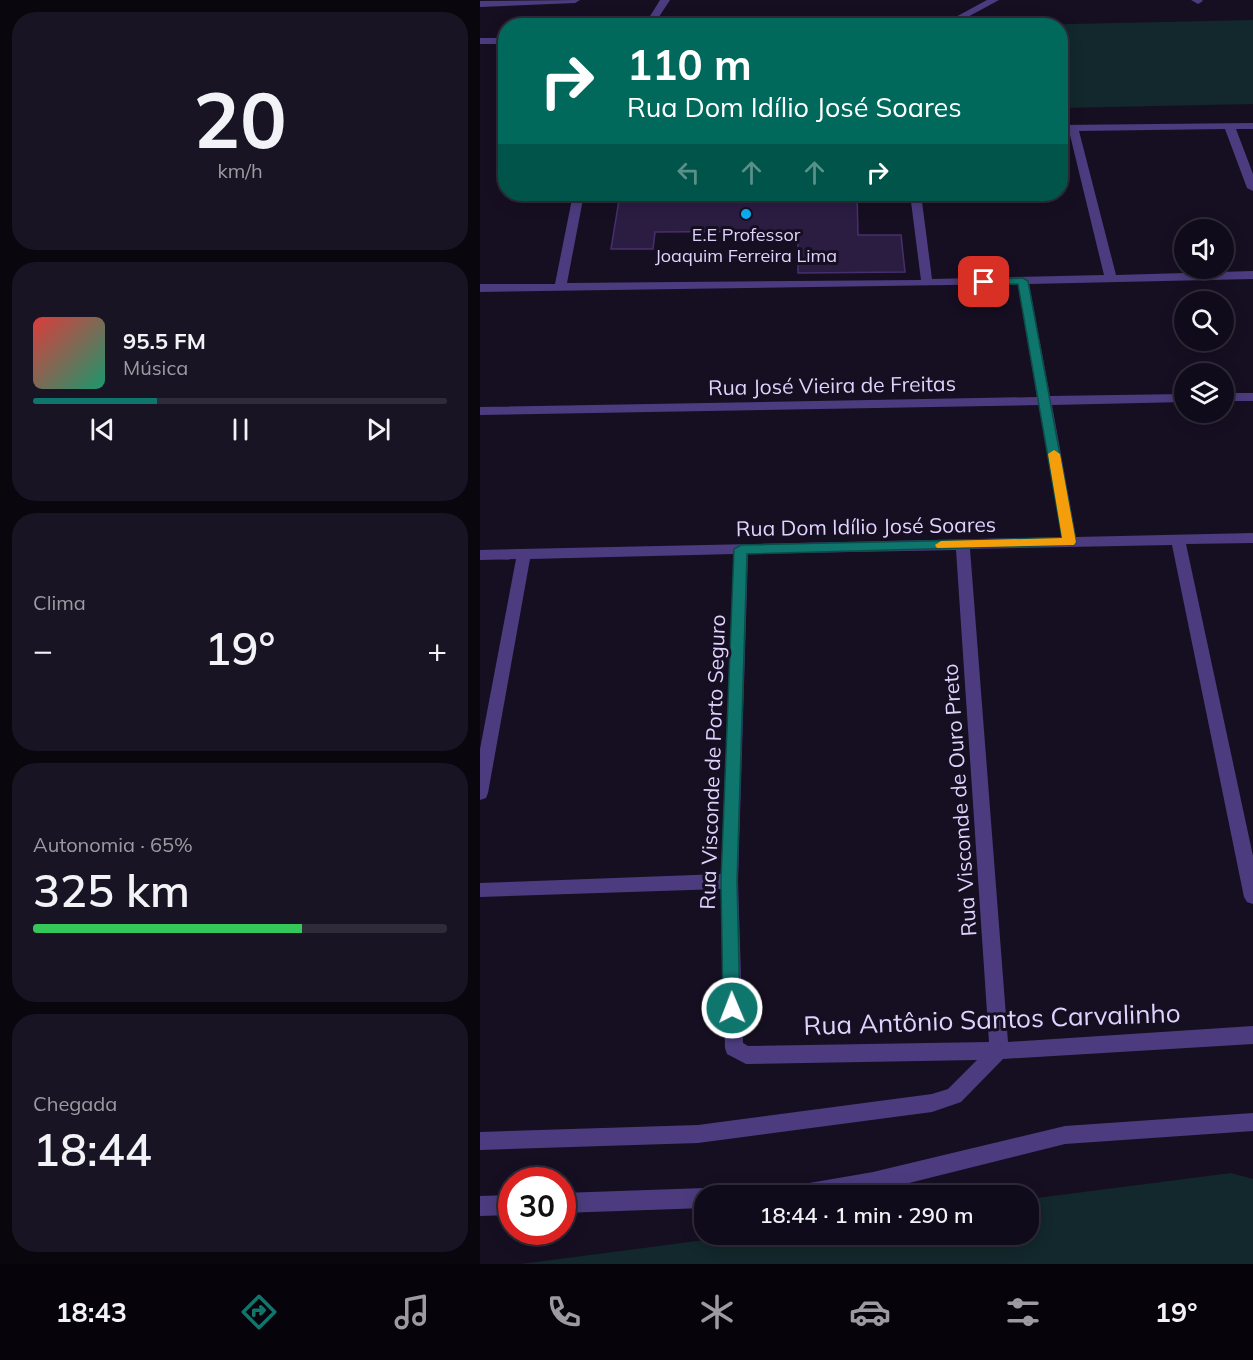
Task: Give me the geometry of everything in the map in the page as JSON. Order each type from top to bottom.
[{"type":"street","points":[[480,4],[574,0]]},
{"type":"street","points":[[653,18],[665,0]]},
{"type":"street","points":[[959,18],[994,0]]},
{"type":"street","points":[[480,41],[498,41]]},
{"type":"street","points":[[1229,126],[1253,188]]},
{"type":"street","points":[[1068,128],[1253,126]]},
{"type":"street","points":[[1073,128],[1111,279]]},
{"type":"street","points":[[560,287],[577,201]]},
{"type":"street","points":[[916,201],[927,283]]},
{"type":"street","points":[[480,288],[927,283],[1253,275]]},
{"type":"street","points":[[1023,281],[1070,542]]},
{"type":"street","points":[[1234,397],[1253,397]]},
{"type":"street","name":"Rua José Vieira de Freitas","points":[[480,411],[1174,398]]},
{"type":"street","name":"Rua Dom Idílio José Soares","points":[[480,555],[1253,538]]},
{"type":"street","points":[[1178,540],[1253,897]]},
{"type":"street","name":"Rua Visconde de Ouro Preto","points":[[963,545],[999,1051]]},
{"type":"street","name":"Rua Visconde de Porto Seguro","points":[[734,1048],[729,881],[741,549]]},
{"type":"street","points":[[480,793],[524,554]]},
{"type":"street","points":[[480,890],[729,881]]},
{"type":"street","name":"Rua Antônio Santos Carvalinho","points":[[734,1048],[746,1055],[999,1051],[1253,1035]]},
{"type":"street","points":[[480,1141],[698,1134],[932,1103],[954,1096],[999,1051]]},
{"type":"street","points":[[856,1185],[1065,1135],[1253,1122]]},
{"type":"street","points":[[576,1203],[694,1198]]},
{"type":"street","points":[[480,1206],[498,1205]]},
{"type":"green space","points":[[1253,20],[1253,104],[1068,108],[1068,24]]},
{"type":"green space","points":[[1231,1173],[1253,1179],[1253,1264],[521,1264],[694,1241],[694,1245],[1039,1245],[1039,1198]]},
{"type":"building","points":[[619,201],[857,201],[858,235],[901,235],[905,272],[798,273],[798,231],[655,232],[653,249],[611,249]]},
{"type":"slow traffic","points":[[941,545],[1070,542],[1054,454]]},
{"type":"place","name":"E.E Professor Joaquim Ferreira Lima","points":[[746,214]]},
{"type":"route","points":[[732,1008],[729,881],[741,549],[1070,542],[1023,281],[984,282]]}]
